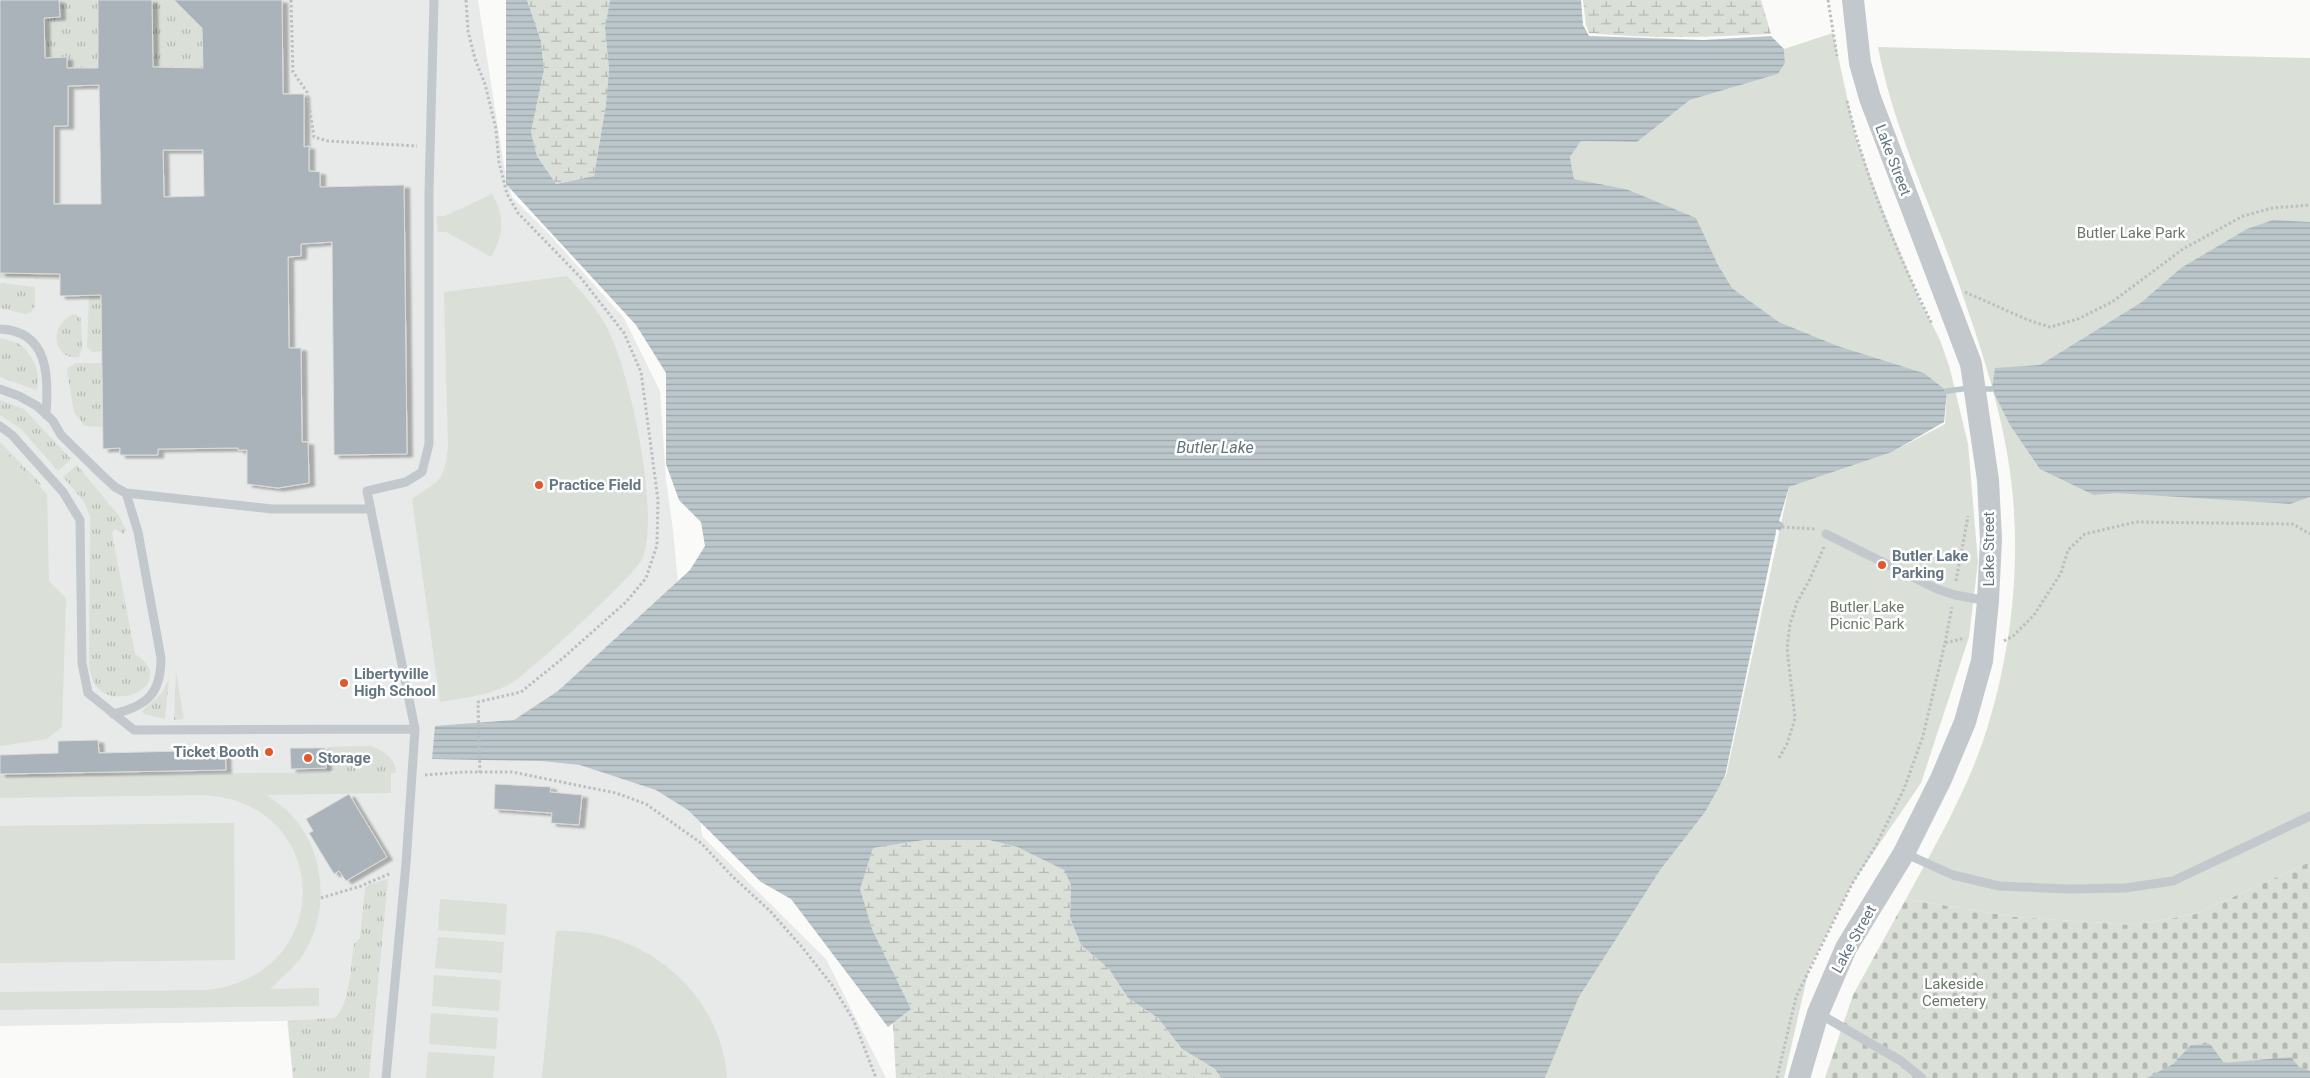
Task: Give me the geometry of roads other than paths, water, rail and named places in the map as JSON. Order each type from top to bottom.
[{"type":"street","name":"Lake Street","points":[[1799,1078],[1818,1013],[1846,948],[1904,853],[1941,778],[1965,722],[1982,661],[1988,601],[1991,539],[1988,480],[1971,364],[1870,98],[1860,63],[1853,0]]},
{"type":"lane","points":[[386,1078],[406,864],[415,729],[367,490],[406,482],[422,472],[429,444],[430,146],[434,0]]},
{"type":"lane","points":[[0,329],[20,332],[38,349],[45,360],[47,375],[46,415]]},
{"type":"lane","points":[[0,389],[19,396],[46,415],[53,421],[61,435],[103,476],[126,493],[272,509],[372,509]]},
{"type":"lane","points":[[0,426],[12,436],[63,492],[80,520],[82,663],[88,693],[134,730],[415,729]]},
{"type":"lane","points":[[113,714],[132,710],[145,702],[156,689],[161,674],[160,658],[138,532],[126,493]]},
{"type":"lane","points":[[1826,534],[1937,589],[1955,595],[1988,601]]},
{"type":"lane","points":[[1904,853],[1953,874],[1999,886],[2068,889],[2125,888],[2173,881],[2310,816]]},
{"type":"lane","points":[[1818,1013],[1901,1062],[1922,1078]]},
{"type":"water","name":"Butler Lake","points":[[506,0],[527,0],[541,41],[544,70],[531,132],[537,156],[556,184],[594,176],[606,104],[609,69],[605,28],[610,0],[1581,0],[1583,25],[1589,36],[1703,40],[1771,36],[1784,49],[1785,63],[1778,74],[1690,100],[1637,142],[1581,141],[1570,157],[1574,179],[1626,189],[1696,218],[1717,263],[1732,288],[1779,322],[1838,346],[1924,373],[1947,391],[1944,422],[1892,452],[1789,487],[1779,521],[1784,524],[1780,531],[1776,529],[1725,776],[1705,812],[1660,870],[1579,997],[1545,1078],[1221,1078],[1215,1069],[1182,1049],[1158,1018],[1128,998],[1109,969],[1081,945],[1070,918],[1071,885],[1064,870],[1017,847],[989,840],[924,840],[873,848],[860,889],[872,929],[911,1009],[888,1027],[791,899],[761,882],[688,810],[656,790],[580,765],[542,761],[432,759],[435,726],[514,720],[558,691],[690,570],[705,546],[701,522],[679,500],[666,464],[666,373],[636,325],[506,184]]},
{"type":"water","points":[[2273,220],[2310,222],[2310,497],[2290,504],[2116,493],[2094,495],[2040,469],[2010,425],[1992,389],[1995,368],[2040,365],[2142,302],[2181,268],[2247,229]]},
{"type":"water","points":[[2210,1044],[2224,1063],[2291,1057],[2299,1067],[2310,1071],[2310,1078],[2147,1078],[2173,1064],[2191,1045]]},
{"type":"waterway","points":[[1947,391],[1970,388]]},
{"type":"waterway","points":[[1979,389],[1992,389]]},
{"type":"place","name":"Practice Field","points":[[539,485]]},
{"type":"place","name":"Butler Lake Parking","points":[[1882,565]]},
{"type":"place","name":"Libertyville High School","points":[[344,683]]},
{"type":"place","name":"Ticket Booth","points":[[269,752]]},
{"type":"place","name":"Storage","points":[[308,758]]},
{"type":"park label","name":"Butler Lake Park","points":[[2131,233]]},
{"type":"park label","name":"Butler Lake Picnic Park","points":[[1867,616]]},
{"type":"park label","name":"Lakeside Cemetery","points":[[1954,992]]}]
